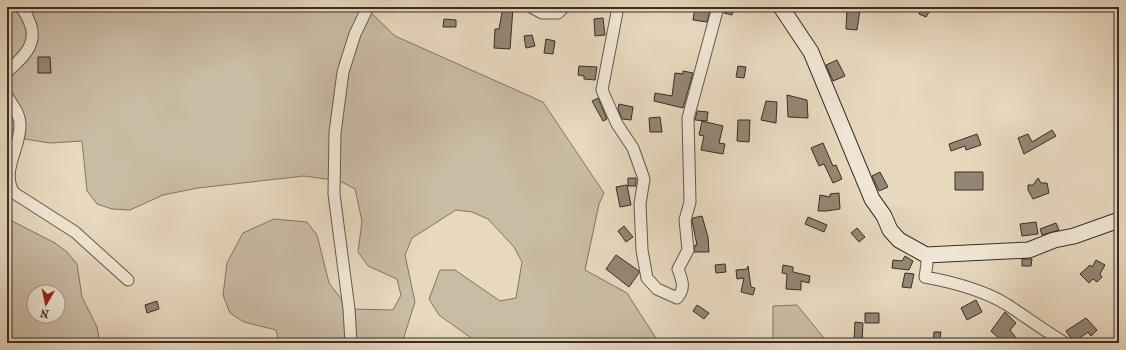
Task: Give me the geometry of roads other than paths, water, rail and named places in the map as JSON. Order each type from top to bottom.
[{"type":"main road","points":[[781,7],[811,52],[872,199],[884,216],[890,230],[899,240],[926,255],[1029,250],[1054,240],[1074,236],[1119,220]]},
{"type":"street","points":[[7,72],[28,50],[33,36],[28,16],[20,7]]},
{"type":"street","points":[[351,343],[349,309],[334,194],[335,133],[343,72],[355,34],[368,7]]},
{"type":"street","points":[[531,7],[542,13],[558,14],[564,7]]},
{"type":"street","points":[[618,7],[602,90],[617,124],[633,148],[644,179],[640,204],[642,250],[647,278],[657,289],[677,298],[682,292],[683,284],[678,268],[688,250],[685,220],[690,202],[688,118],[718,7]]},
{"type":"street","points":[[7,96],[19,116],[20,124],[18,138],[8,171],[7,179],[9,187],[14,193],[75,232],[128,280]]},
{"type":"street","points":[[926,255],[927,264],[925,277],[991,296],[1006,304],[1065,343]]}]
